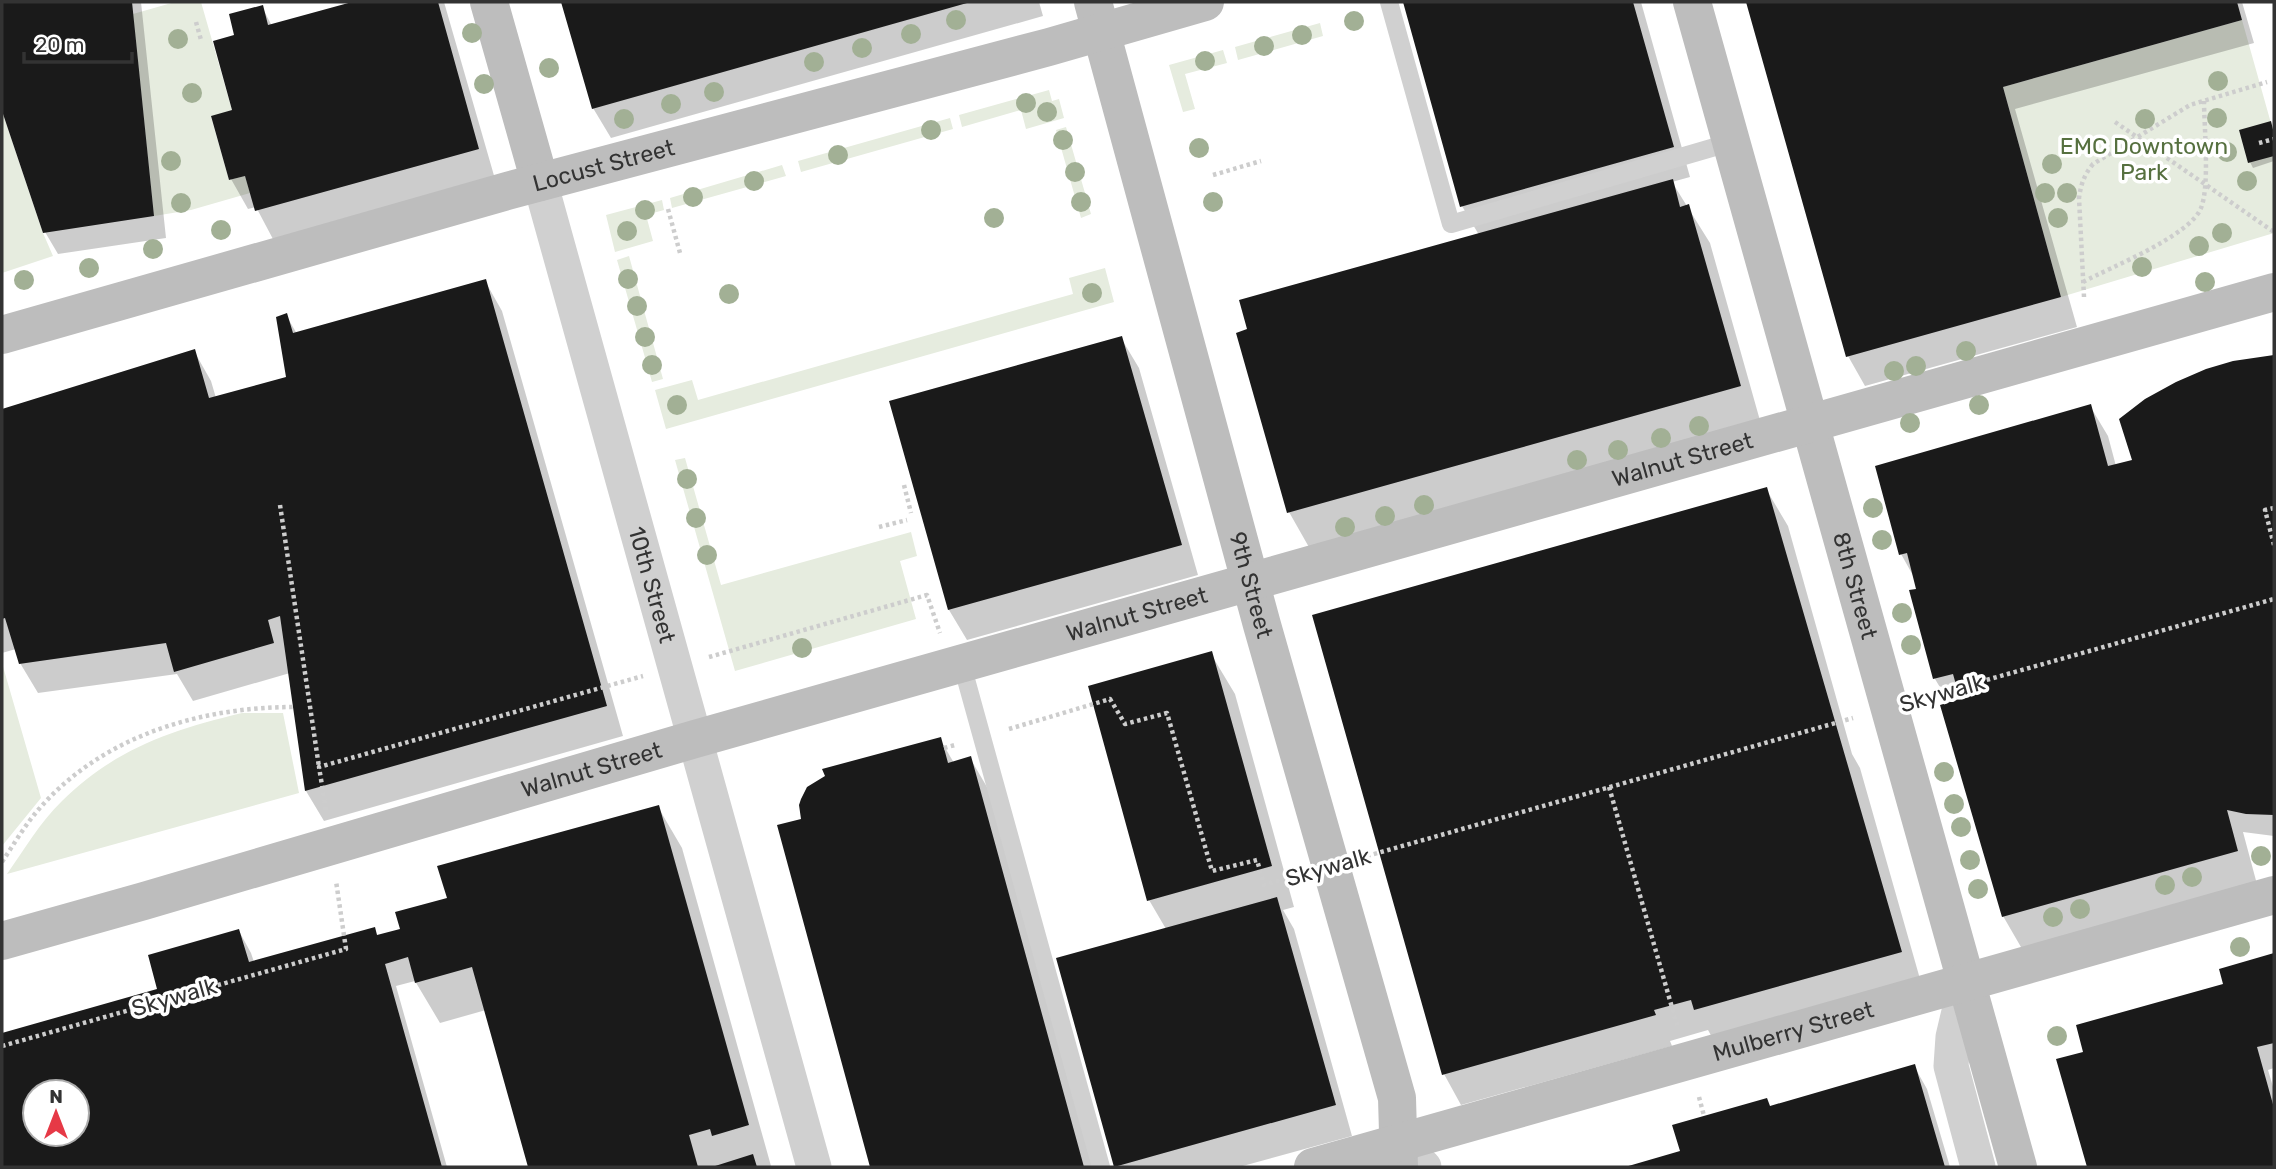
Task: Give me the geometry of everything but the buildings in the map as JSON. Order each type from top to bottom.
[{"type":"main road","name":"10th Street","points":[[489,2],[540,182]]},
{"type":"main road","name":"Locust Street","points":[[2,335],[540,182],[1097,17],[1205,2]]},
{"type":"main road","name":"8th Street","points":[[1692,2],[2018,1167]]},
{"type":"main road","name":"9th Street","points":[[1097,17],[1251,583],[1397,1098],[1407,1159]]},
{"type":"main road","name":"Walnut Street","points":[[2,941],[695,739],[2274,292]]},
{"type":"main road","name":"Mulberry Street","points":[[1313,1167],[1407,1159],[1966,982],[2274,895]]},
{"type":"street","name":"10th Street","points":[[540,182],[814,1167]]},
{"type":"street","points":[[1966,982],[1952,1037],[1951,1066],[1978,1167]]},
{"type":"lane","points":[[1389,2],[1451,224],[1732,142]]},
{"type":"lane","points":[[962,665],[1101,1167]]},
{"type":"path","points":[[196,22],[201,40]]},
{"type":"path","points":[[2084,297],[2079,211],[2081,185],[2093,164],[2190,105],[2267,82]]},
{"type":"path","points":[[2083,282],[2183,230],[2195,220],[2201,210],[2205,184],[2204,100]]},
{"type":"path","points":[[2115,122],[2274,232]]},
{"type":"path","points":[[2259,143],[2274,139]]},
{"type":"path","points":[[1213,174],[1261,161]]},
{"type":"path","points":[[668,209],[680,253]]},
{"type":"path","points":[[904,485],[911,513]]},
{"type":"path","points":[[280,505],[319,767]]},
{"type":"path","points":[[2274,508],[2265,510],[2274,545]]},
{"type":"path","points":[[879,527],[907,520]]},
{"type":"path","name":"Skywalk","points":[[1920,699],[2274,599]]},
{"type":"path","name":"Skywalk","points":[[1110,699],[1125,724],[1167,713],[1212,871],[1257,860],[1264,884],[1302,874]]},
{"type":"path","points":[[2,862],[38,809],[94,762],[130,740],[213,713],[261,707],[294,707]]},
{"type":"path","name":"Skywalk","points":[[1366,856],[1859,716]]},
{"type":"path","points":[[1609,787],[1678,1029]]},
{"type":"path","name":"Skywalk","points":[[2,1046],[346,949]]},
{"type":"path","points":[[1697,1091],[1704,1116]]},
{"type":"green space","points":[[175,2],[201,2],[232,110],[211,117],[229,180],[245,176],[250,193],[191,210],[154,216],[133,14]]},
{"type":"green space","name":"EMC Downtown Park","points":[[2242,20],[2274,134],[2274,233],[2061,297],[2003,87]]},
{"type":"green space","points":[[1320,23],[1323,36],[1238,60],[1235,47]]},
{"type":"green space","points":[[1223,50],[1227,63],[1185,74],[1195,109],[1183,112],[1169,65]]},
{"type":"green space","points":[[1049,90],[1052,101],[1059,99],[1064,118],[1026,129],[1021,110],[962,127],[959,115]]},
{"type":"green space","points":[[2,111],[53,256],[2,273]]},
{"type":"green space","points":[[950,118],[953,129],[801,172],[798,161]]},
{"type":"green space","points":[[1066,127],[1091,214],[1081,218],[1056,130]]},
{"type":"green space","points":[[782,165],[786,176],[672,208],[670,198]]},
{"type":"green space","points":[[662,200],[664,210],[646,215],[653,241],[615,252],[606,215]]},
{"type":"green space","points":[[629,256],[663,379],[652,382],[617,260]]},
{"type":"green space","points":[[1105,268],[1114,302],[666,429],[655,390],[692,380],[698,400],[1073,294],[1069,278]]},
{"type":"green space","points":[[685,458],[721,585],[911,532],[917,556],[900,561],[916,619],[735,671],[675,460]]},
{"type":"green space","points":[[2,663],[41,798],[2,846]]},
{"type":"green space","points":[[242,713],[283,713],[299,793],[7,874],[54,809],[103,768],[145,744],[191,727]]}]
